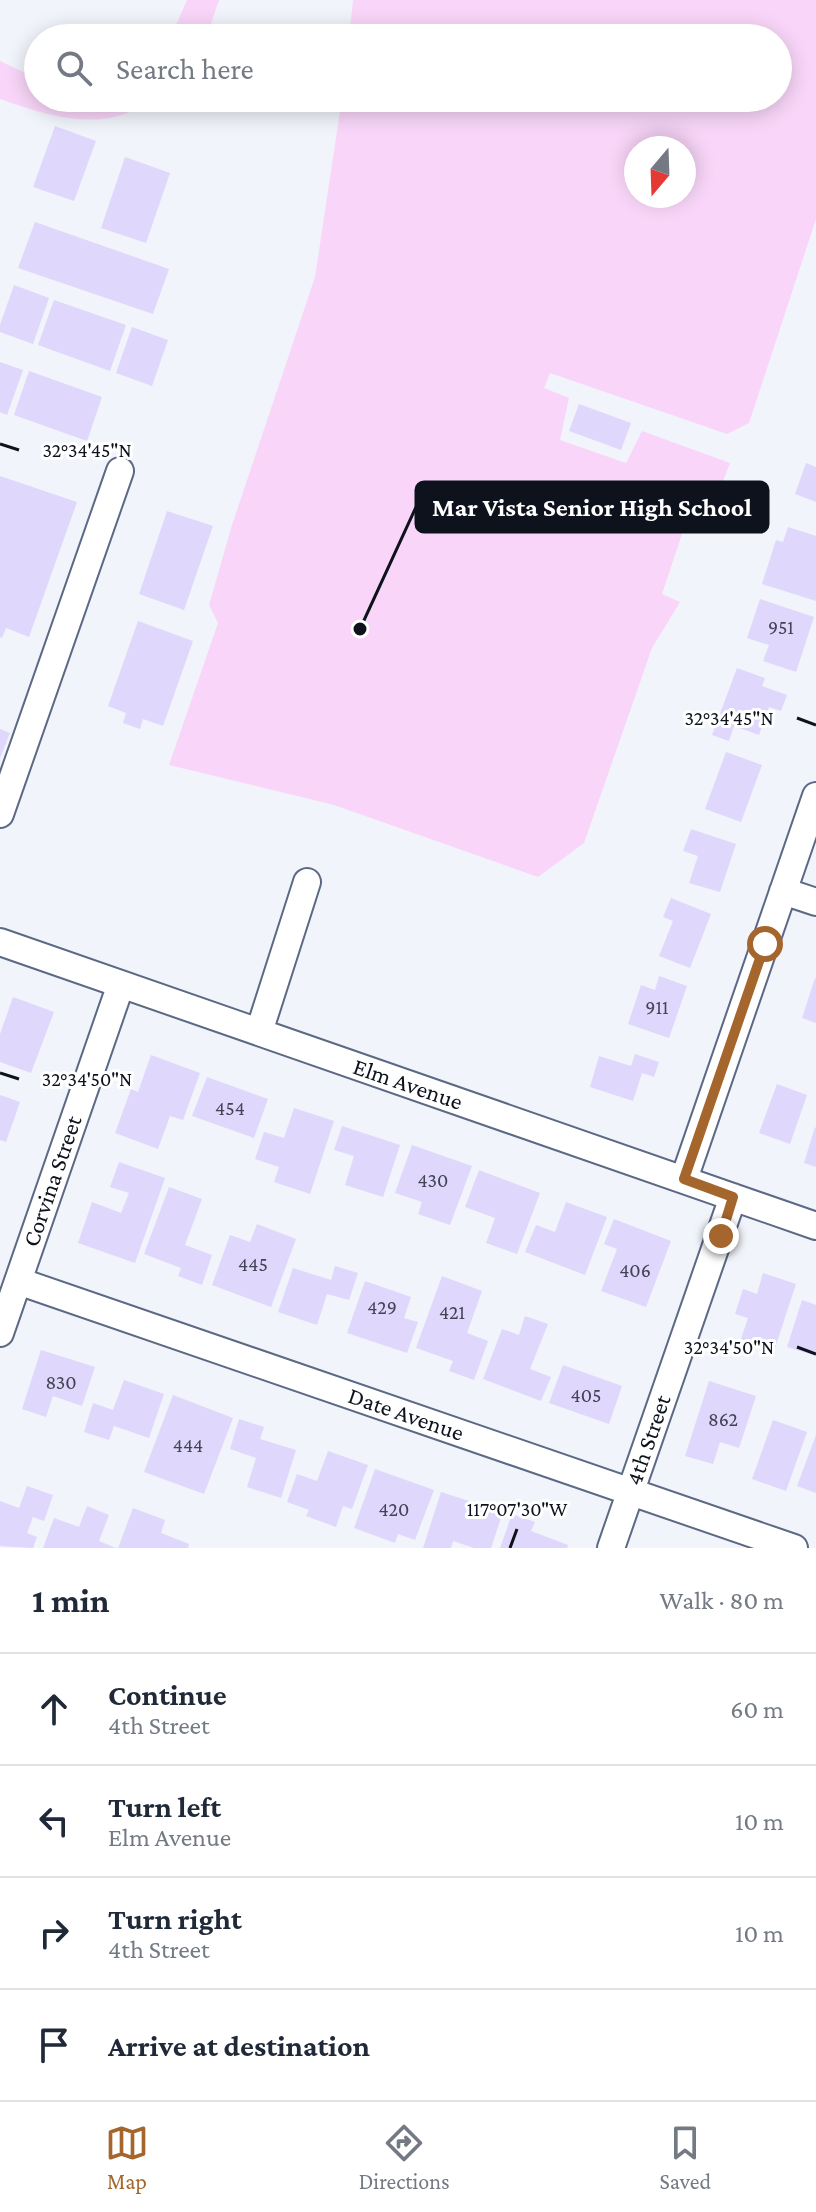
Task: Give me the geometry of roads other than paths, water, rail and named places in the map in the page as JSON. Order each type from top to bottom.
[{"type":"street","points":[[0,814],[120,471]]},
{"type":"street","points":[[684,1179],[816,796]]},
{"type":"street","points":[[259,1032],[307,882]]},
{"type":"street","points":[[783,891],[816,902]]},
{"type":"street","name":"Elm Avenue","points":[[0,942],[816,1226]]},
{"type":"street","name":"Corvina Street","points":[[0,1333],[121,984]]},
{"type":"street","name":"4th Street","points":[[611,1548],[733,1197]]},
{"type":"street","name":"Date Avenue","points":[[18,1281],[794,1548]]},
{"type":"place","name":"Mar Vista Senior High School","points":[[360,629]]}]
